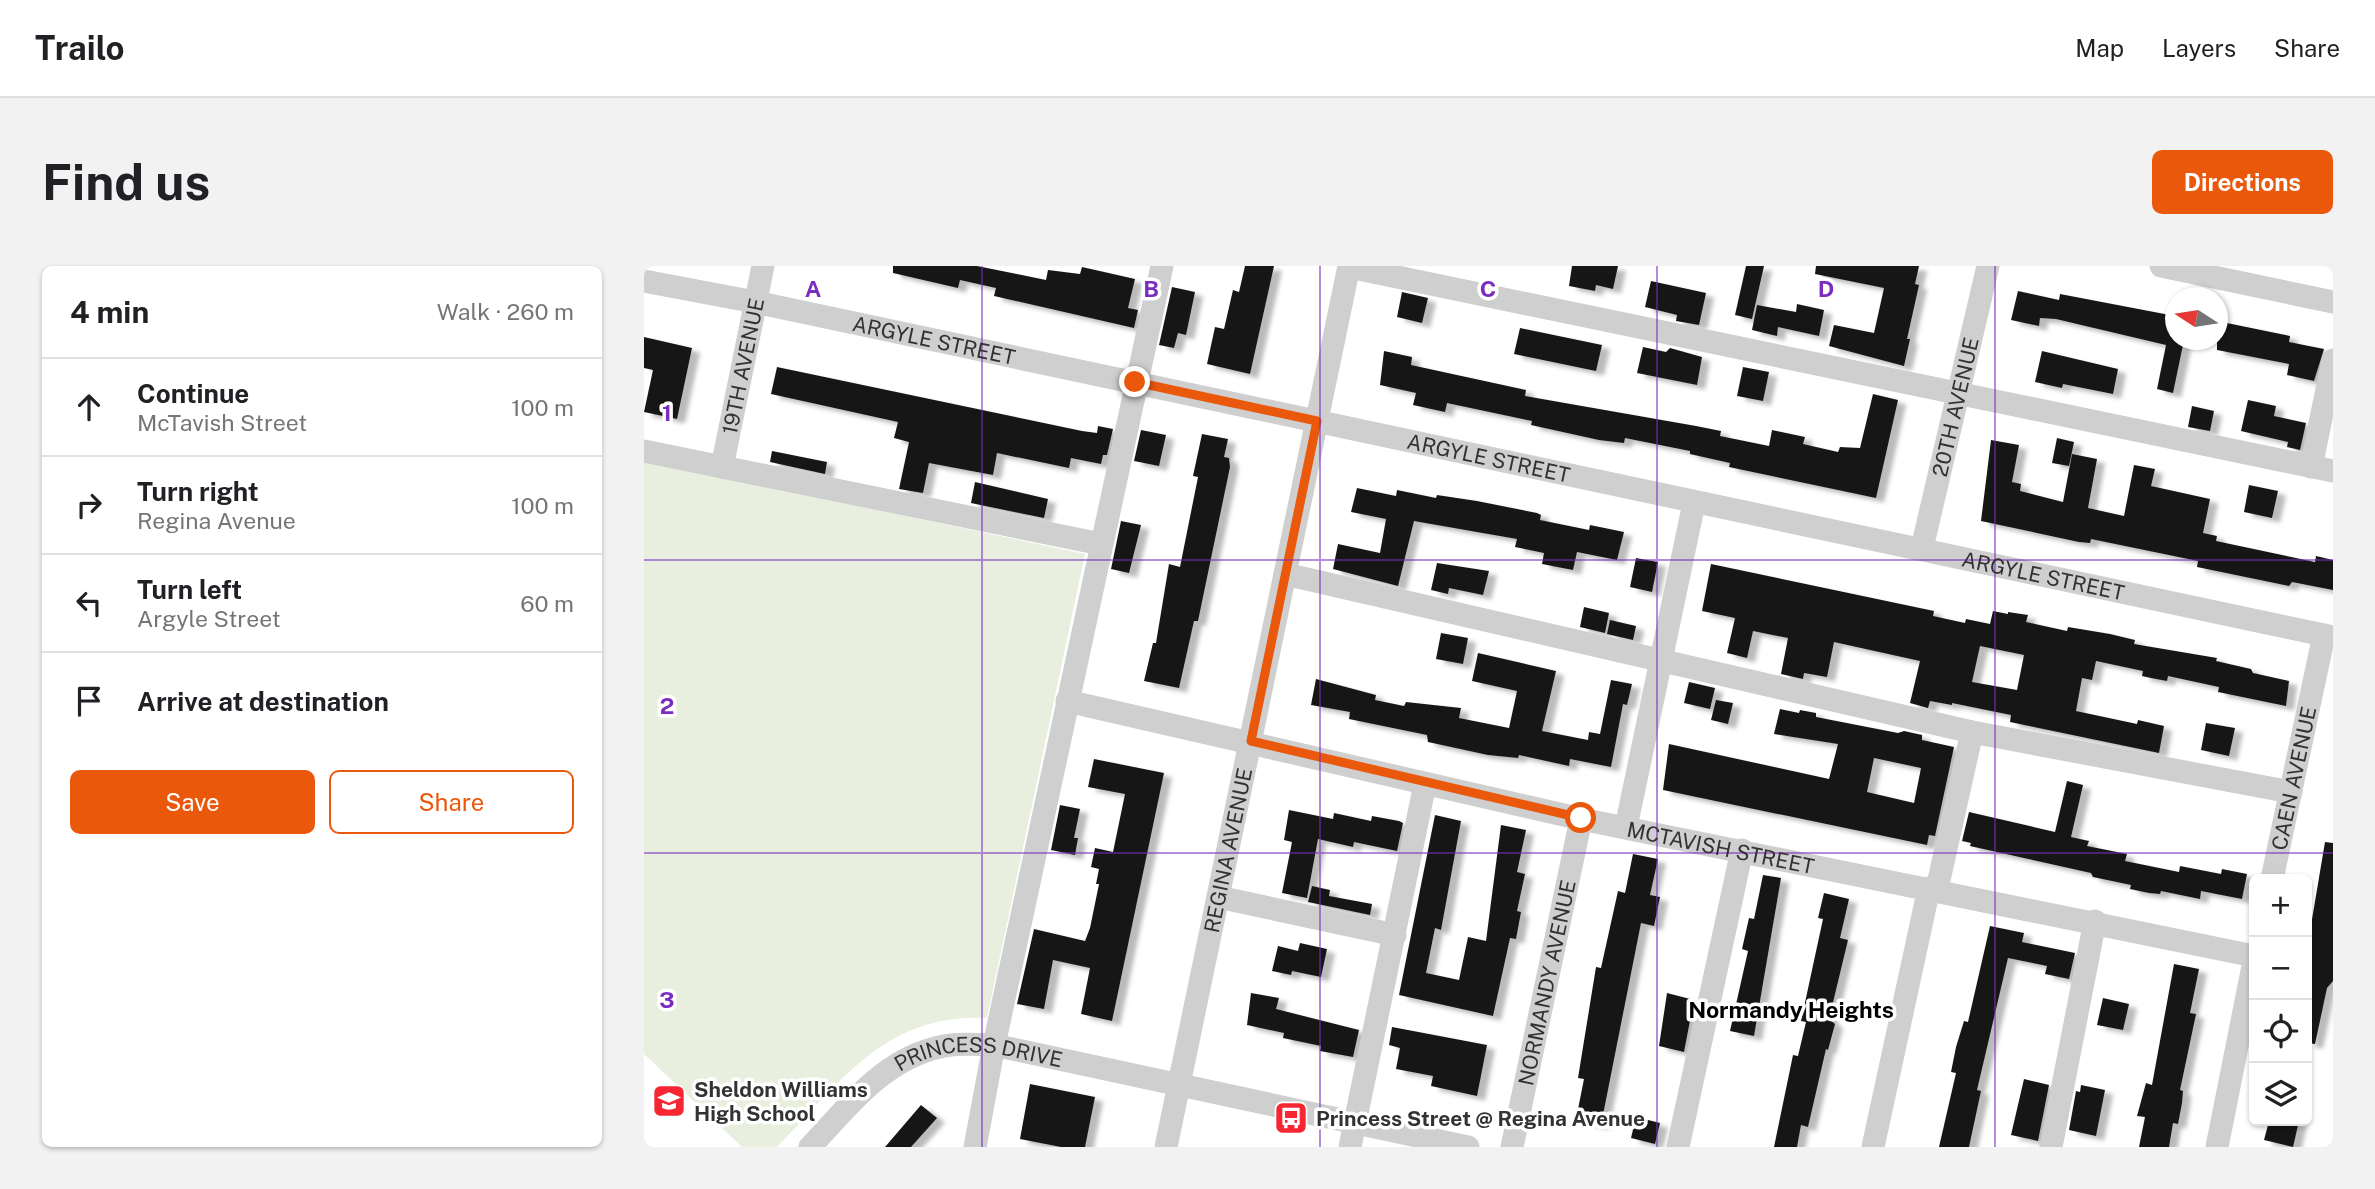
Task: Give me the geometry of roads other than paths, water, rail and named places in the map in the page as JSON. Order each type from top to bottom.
[{"type":"street","name":"19TH AVENUE","points":[[722,467],[763,266]]},
{"type":"street","points":[[975,1147],[1067,701],[1162,266]]},
{"type":"street","name":"20TH AVENUE","points":[[1922,548],[1960,395],[1988,266]]},
{"type":"street","points":[[2161,266],[2333,302]]},
{"type":"street","points":[[1349,267],[2322,469],[2333,360]]},
{"type":"street","name":"REGINA AVENUE","points":[[1166,1147],[1349,267]]},
{"type":"street","name":"ARGYLE STREET","points":[[644,281],[1135,382],[2329,636]]},
{"type":"street","points":[[644,451],[1101,544]]},
{"type":"street","points":[[1626,827],[1694,503]]},
{"type":"street","points":[[1285,574],[1972,732],[2291,792]]},
{"type":"street","name":"CAEN AVENUE","points":[[2273,874],[2329,636]]},
{"type":"street","name":"MCTAVISH STREET","points":[[1067,701],[1581,818],[2249,955]]},
{"type":"street","points":[[1873,1147],[1972,732]]},
{"type":"street","points":[[1350,1147],[1425,784]]},
{"type":"street","name":"NORMANDY AVENUE","points":[[1513,1147],[1581,818]]},
{"type":"street","points":[[1678,1147],[1742,850]]},
{"type":"street","points":[[1218,897],[1395,935]]},
{"type":"street","points":[[2051,1147],[2095,922]]},
{"type":"street","points":[[2217,1147],[2249,986]]},
{"type":"street","name":"PRINCESS DRIVE","points":[[810,1147],[877,1078],[908,1056],[951,1045],[994,1045],[1468,1147]]},
{"type":"place","name":"Sheldon Williams High School","points":[[669,1101]]},
{"type":"place","name":"Princess Street @ Regina Avenue","points":[[1291,1118]]},
{"type":"district","name":"Normandy Heights","points":[[1791,1009]]}]
